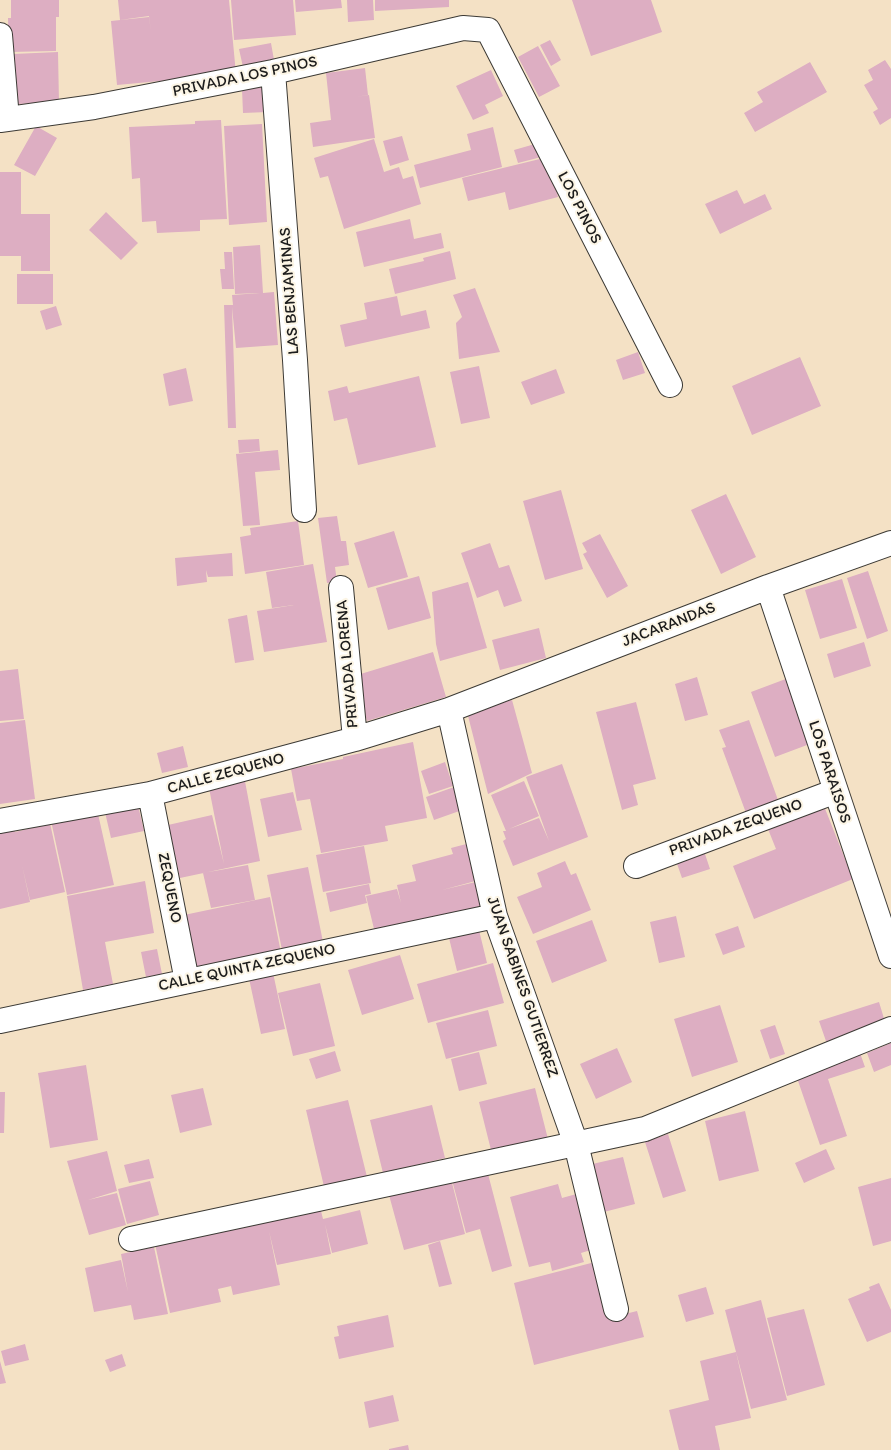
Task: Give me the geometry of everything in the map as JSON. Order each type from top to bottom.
[{"type":"street","name":"PRIVADA LOS PINOS","points":[[3,120],[94,107],[273,72],[463,28],[488,30]]},
{"type":"street","name":"LOS PINOS","points":[[488,30],[670,385]]},
{"type":"street","points":[[0,36],[3,120]]},
{"type":"street","name":"LAS BENJAMINAS","points":[[273,72],[295,360],[304,510]]},
{"type":"street","name":"JACARANDAS","points":[[449,710],[768,587],[891,543]]},
{"type":"street","name":"LOS PARAISOS","points":[[768,587],[891,956]]},
{"type":"street","name":"PRIVADA LORENA","points":[[341,588],[355,739]]},
{"type":"street","name":"CALLE ZEQUENO","points":[[0,821],[150,794],[355,739],[449,710]]},
{"type":"street","name":"JUAN SABINES GUTIERREZ","points":[[449,710],[495,916],[576,1144],[616,1309]]},
{"type":"street","name":"PRIVADA ZEQUENO","points":[[636,866],[836,791]]},
{"type":"street","name":"ZEQUENO","points":[[150,794],[187,981]]},
{"type":"street","name":"CALLE QUINTA ZEQUENO","points":[[0,1022],[495,916]]},
{"type":"street","points":[[131,1240],[645,1129],[891,1030]]},
{"type":"building","points":[[11,0],[59,0],[59,17],[56,17],[56,51],[9,52],[8,18],[11,18]]},
{"type":"building","points":[[118,0],[229,0],[236,74],[117,85],[111,21],[149,17],[151,32],[149,16],[120,20]]},
{"type":"building","points":[[231,0],[293,0],[296,35],[234,40]]},
{"type":"building","points":[[295,0],[341,0],[342,8],[296,12]]},
{"type":"building","points":[[347,0],[373,0],[374,20],[348,22]]},
{"type":"building","points":[[375,0],[449,0],[449,7],[375,11]]},
{"type":"building","points":[[572,0],[651,0],[662,32],[591,56]]},
{"type":"building","points":[[550,40],[561,60],[551,66],[540,45]]},
{"type":"building","points":[[271,43],[274,60],[243,67],[239,49]]},
{"type":"building","points":[[538,46],[560,86],[539,97],[518,57]]},
{"type":"building","points":[[58,52],[59,103],[14,104],[13,54]]},
{"type":"building","points":[[885,60],[891,69],[891,118],[880,125],[873,112],[878,109],[864,85],[873,80],[868,70]]},
{"type":"building","points":[[810,62],[827,92],[755,132],[744,113],[763,102],[757,92]]},
{"type":"building","points":[[365,68],[368,95],[355,97],[369,95],[375,138],[313,147],[310,123],[331,120],[326,73]]},
{"type":"building","points":[[491,70],[503,96],[485,105],[489,113],[473,120],[456,86]]},
{"type":"building","points":[[267,87],[268,112],[243,113],[242,89]]},
{"type":"building","points":[[221,120],[227,219],[200,220],[200,231],[157,233],[156,221],[142,222],[140,178],[132,179],[129,127],[195,124],[195,121]]},
{"type":"building","points":[[262,124],[267,222],[229,225],[224,126]]},
{"type":"building","points":[[36,126],[57,138],[35,176],[14,165]]},
{"type":"building","points":[[493,127],[502,167],[420,188],[414,165],[471,150],[467,134]]},
{"type":"building","points":[[402,136],[409,160],[390,166],[383,141]]},
{"type":"building","points":[[374,139],[384,172],[399,167],[403,179],[413,176],[421,204],[344,229],[328,176],[320,178],[314,158]]},
{"type":"building","points":[[542,142],[545,156],[518,163],[514,150]]},
{"type":"building","points":[[548,157],[558,197],[509,210],[505,192],[468,201],[462,178]]},
{"type":"building","points":[[0,172],[21,172],[21,214],[50,214],[50,271],[21,271],[21,256],[0,256]]},
{"type":"building","points":[[737,190],[744,204],[765,194],[772,209],[720,234],[705,204]]},
{"type":"building","points":[[106,212],[138,243],[121,260],[89,230]]},
{"type":"building","points":[[410,219],[414,239],[441,233],[444,248],[364,267],[356,232]]},
{"type":"building","points":[[260,245],[263,293],[274,292],[278,345],[236,348],[232,307],[236,428],[228,428],[224,305],[233,305],[232,295],[260,293],[235,294],[233,247]]},
{"type":"building","points":[[450,251],[456,279],[395,294],[389,269],[424,261],[423,258]]},
{"type":"building","points":[[224,252],[232,252],[234,289],[222,289],[220,269],[225,269]]},
{"type":"building","points":[[17,274],[53,274],[53,304],[17,304]]},
{"type":"building","points":[[475,288],[500,352],[459,359],[456,323],[462,317],[453,295]]},
{"type":"building","points":[[397,296],[401,316],[426,310],[430,328],[345,347],[340,325],[367,319],[364,303]]},
{"type":"building","points":[[56,306],[62,325],[46,330],[40,311]]},
{"type":"building","points":[[638,352],[645,373],[623,380],[616,360]]},
{"type":"building","points":[[800,357],[821,406],[752,435],[732,386]]},
{"type":"building","points":[[479,366],[490,418],[461,424],[450,372]]},
{"type":"building","points":[[186,368],[193,401],[169,406],[163,374]]},
{"type":"building","points":[[556,369],[565,393],[531,405],[521,382]]},
{"type":"building","points":[[419,376],[436,447],[358,465],[347,418],[334,421],[328,391],[347,386],[349,393]]},
{"type":"building","points":[[259,439],[260,451],[239,453],[238,440]]},
{"type":"building","points":[[278,450],[280,470],[255,472],[260,525],[243,526],[236,454]]},
{"type":"building","points":[[561,490],[583,569],[545,580],[523,501]]},
{"type":"building","points":[[726,494],[756,557],[721,574],[691,510]]},
{"type":"building","points":[[337,516],[341,541],[346,541],[349,565],[335,567],[337,582],[327,583],[318,518]]},
{"type":"building","points":[[298,521],[304,565],[245,574],[240,537],[251,535],[250,528]]},
{"type":"building","points":[[394,531],[408,577],[368,588],[354,543]]},
{"type":"building","points":[[600,534],[628,586],[607,598],[583,554],[587,552],[582,543]]},
{"type":"building","points":[[490,543],[499,568],[509,565],[522,601],[504,607],[498,590],[477,598],[461,553]]},
{"type":"building","points":[[232,553],[233,576],[208,577],[206,570],[207,582],[177,586],[175,558]]},
{"type":"building","points":[[313,564],[327,642],[264,652],[257,611],[294,605],[272,608],[266,572]]},
{"type":"building","points":[[868,571],[888,631],[867,639],[847,578]]},
{"type":"building","points":[[419,576],[431,618],[388,630],[376,588]]},
{"type":"building","points":[[842,579],[857,628],[820,639],[805,590]]},
{"type":"building","points":[[468,582],[487,648],[440,661],[436,644],[432,592]]},
{"type":"building","points":[[247,615],[254,660],[235,663],[228,619]]},
{"type":"building","points":[[539,628],[546,658],[500,670],[492,640]]},
{"type":"building","points":[[864,642],[871,666],[834,678],[827,654]]},
{"type":"building","points":[[433,652],[446,697],[367,721],[354,676]]},
{"type":"building","points":[[18,669],[24,719],[0,721],[0,671]]},
{"type":"building","points":[[697,677],[708,715],[685,721],[675,684]]},
{"type":"building","points":[[791,677],[815,742],[775,757],[751,692]]},
{"type":"building","points":[[512,700],[532,773],[488,794],[467,712]]},
{"type":"building","points":[[636,702],[656,779],[633,785],[638,805],[622,810],[596,712]]},
{"type":"building","points":[[25,720],[35,799],[0,804],[0,723]]},
{"type":"building","points":[[749,720],[778,800],[746,813],[722,748],[726,747],[719,730]]},
{"type":"building","points":[[413,742],[427,818],[385,826],[388,841],[321,853],[310,799],[297,801],[291,769]]},
{"type":"building","points":[[183,746],[188,767],[162,773],[157,753]]},
{"type":"building","points":[[445,762],[453,786],[429,794],[421,771]]},
{"type":"building","points":[[562,764],[588,837],[513,866],[503,841],[506,839],[503,831],[506,831],[491,795],[524,781],[539,816],[509,829],[539,818],[549,841],[526,777]]},
{"type":"building","points":[[244,776],[260,861],[180,878],[168,825],[212,815],[224,864],[208,783]]},
{"type":"building","points":[[457,786],[465,809],[434,820],[426,797]]},
{"type":"building","points":[[293,792],[302,830],[268,837],[260,799]]},
{"type":"building","points":[[137,801],[144,831],[111,838],[104,808]]},
{"type":"building","points":[[822,801],[853,879],[754,919],[733,866],[776,849],[766,824]]},
{"type":"building","points":[[96,805],[114,885],[67,895],[50,816]]},
{"type":"building","points":[[48,814],[65,892],[30,900],[22,865],[30,902],[0,909],[0,828],[13,825],[15,832],[36,827],[34,818]]},
{"type":"building","points":[[474,842],[483,879],[442,890],[484,880],[491,907],[376,937],[366,896],[397,889],[401,903],[397,885],[416,881],[412,865],[453,854],[451,848]]},
{"type":"building","points":[[364,846],[371,883],[323,892],[316,855]]},
{"type":"building","points":[[704,851],[710,869],[682,878],[676,861]]},
{"type":"building","points":[[565,861],[571,875],[576,873],[591,910],[533,934],[517,897],[542,887],[537,873]]},
{"type":"building","points":[[248,865],[255,900],[211,908],[203,873]]},
{"type":"building","points":[[308,867],[323,942],[282,950],[267,875]]},
{"type":"building","points":[[145,881],[154,933],[105,942],[113,984],[83,990],[67,896]]},
{"type":"building","points":[[369,884],[371,894],[365,895],[367,903],[330,912],[326,893]]},
{"type":"building","points":[[270,897],[281,953],[195,969],[184,915]]},
{"type":"building","points":[[676,916],[685,957],[659,963],[650,922]]},
{"type":"building","points":[[592,920],[607,961],[552,983],[536,941]]},
{"type":"building","points":[[738,926],[745,947],[723,955],[715,934]]},
{"type":"building","points":[[479,930],[487,963],[457,971],[449,938]]},
{"type":"building","points":[[157,949],[162,974],[146,977],[141,952]]},
{"type":"building","points":[[400,955],[414,999],[362,1015],[348,970]]},
{"type":"building","points":[[493,963],[504,1003],[428,1023],[417,984]]},
{"type":"building","points":[[272,968],[285,1029],[261,1034],[248,974]]},
{"type":"building","points":[[320,983],[335,1046],[293,1056],[278,993]]},
{"type":"building","points":[[879,1002],[886,1025],[827,1044],[819,1021]]},
{"type":"building","points":[[720,1005],[738,1062],[692,1077],[674,1019]]},
{"type":"building","points":[[488,1010],[497,1046],[446,1059],[436,1023]]},
{"type":"building","points":[[775,1025],[785,1054],[770,1059],[760,1030]]},
{"type":"building","points":[[891,1043],[891,1065],[874,1072],[867,1053]]},
{"type":"building","points":[[617,1048],[632,1082],[596,1099],[580,1064]]},
{"type":"building","points":[[335,1051],[341,1071],[316,1079],[309,1059]]},
{"type":"building","points":[[479,1052],[487,1084],[459,1091],[451,1059]]},
{"type":"building","points":[[860,1053],[865,1067],[828,1079],[847,1136],[820,1145],[796,1075]]},
{"type":"building","points":[[86,1065],[98,1140],[50,1148],[38,1073]]},
{"type":"building","points":[[203,1088],[212,1125],[180,1133],[171,1095]]},
{"type":"building","points":[[535,1088],[549,1143],[493,1158],[479,1102]]},
{"type":"building","points":[[0,1092],[5,1092],[4,1133],[0,1133]]},
{"type":"building","points":[[348,1100],[369,1185],[326,1195],[306,1110]]},
{"type":"building","points":[[432,1105],[445,1158],[383,1173],[370,1120]]},
{"type":"building","points":[[745,1111],[759,1171],[719,1181],[705,1121]]},
{"type":"building","points":[[668,1134],[686,1191],[663,1198],[645,1142]]},
{"type":"building","points":[[826,1149],[835,1169],[804,1183],[795,1163]]},
{"type":"building","points":[[107,1151],[117,1191],[88,1200],[117,1193],[126,1225],[89,1235],[67,1161]]},
{"type":"building","points":[[623,1157],[635,1204],[600,1213],[588,1165]]},
{"type":"building","points":[[149,1159],[154,1178],[129,1183],[124,1165]]},
{"type":"building","points":[[487,1170],[512,1266],[492,1272],[480,1229],[466,1233],[452,1180]]},
{"type":"building","points":[[891,1178],[891,1241],[873,1246],[858,1187]]},
{"type":"building","points":[[451,1179],[465,1234],[404,1250],[389,1195]]},
{"type":"building","points":[[150,1181],[159,1215],[127,1224],[118,1189]]},
{"type":"building","points":[[558,1184],[562,1198],[580,1193],[594,1249],[581,1253],[584,1262],[552,1271],[550,1262],[529,1267],[510,1197]]},
{"type":"building","points":[[320,1207],[323,1219],[360,1210],[368,1244],[332,1253],[325,1224],[331,1254],[277,1265],[269,1231],[280,1285],[233,1295],[231,1286],[218,1289],[221,1302],[170,1313],[155,1244],[266,1220],[267,1223],[279,1220],[279,1217]]},
{"type":"building","points":[[440,1241],[452,1284],[439,1287],[428,1245]]},
{"type":"building","points":[[154,1247],[168,1314],[134,1320],[131,1305],[94,1312],[85,1268],[121,1260],[128,1292],[121,1254]]},
{"type":"building","points":[[595,1262],[609,1318],[637,1311],[644,1337],[534,1365],[514,1283]]},
{"type":"building","points":[[879,1283],[891,1310],[891,1332],[867,1342],[848,1299],[870,1290],[869,1287]]},
{"type":"building","points":[[706,1287],[714,1314],[686,1322],[678,1295]]},
{"type":"building","points":[[761,1300],[787,1400],[751,1409],[725,1310]]},
{"type":"building","points":[[804,1309],[825,1385],[787,1396],[767,1318]]},
{"type":"building","points":[[388,1315],[394,1347],[339,1359],[334,1337],[339,1336],[337,1326]]},
{"type":"building","points":[[25,1344],[29,1360],[5,1366],[1,1351]]},
{"type":"building","points":[[736,1352],[751,1418],[715,1426],[720,1450],[679,1450],[669,1410],[709,1400],[700,1361]]},
{"type":"building","points":[[122,1354],[126,1366],[110,1372],[105,1360]]},
{"type":"building","points":[[0,1361],[6,1383],[0,1384]]},
{"type":"building","points":[[393,1395],[399,1421],[369,1428],[364,1402]]},
{"type":"building","points":[[408,1445],[409,1450],[389,1450],[389,1449]]}]
